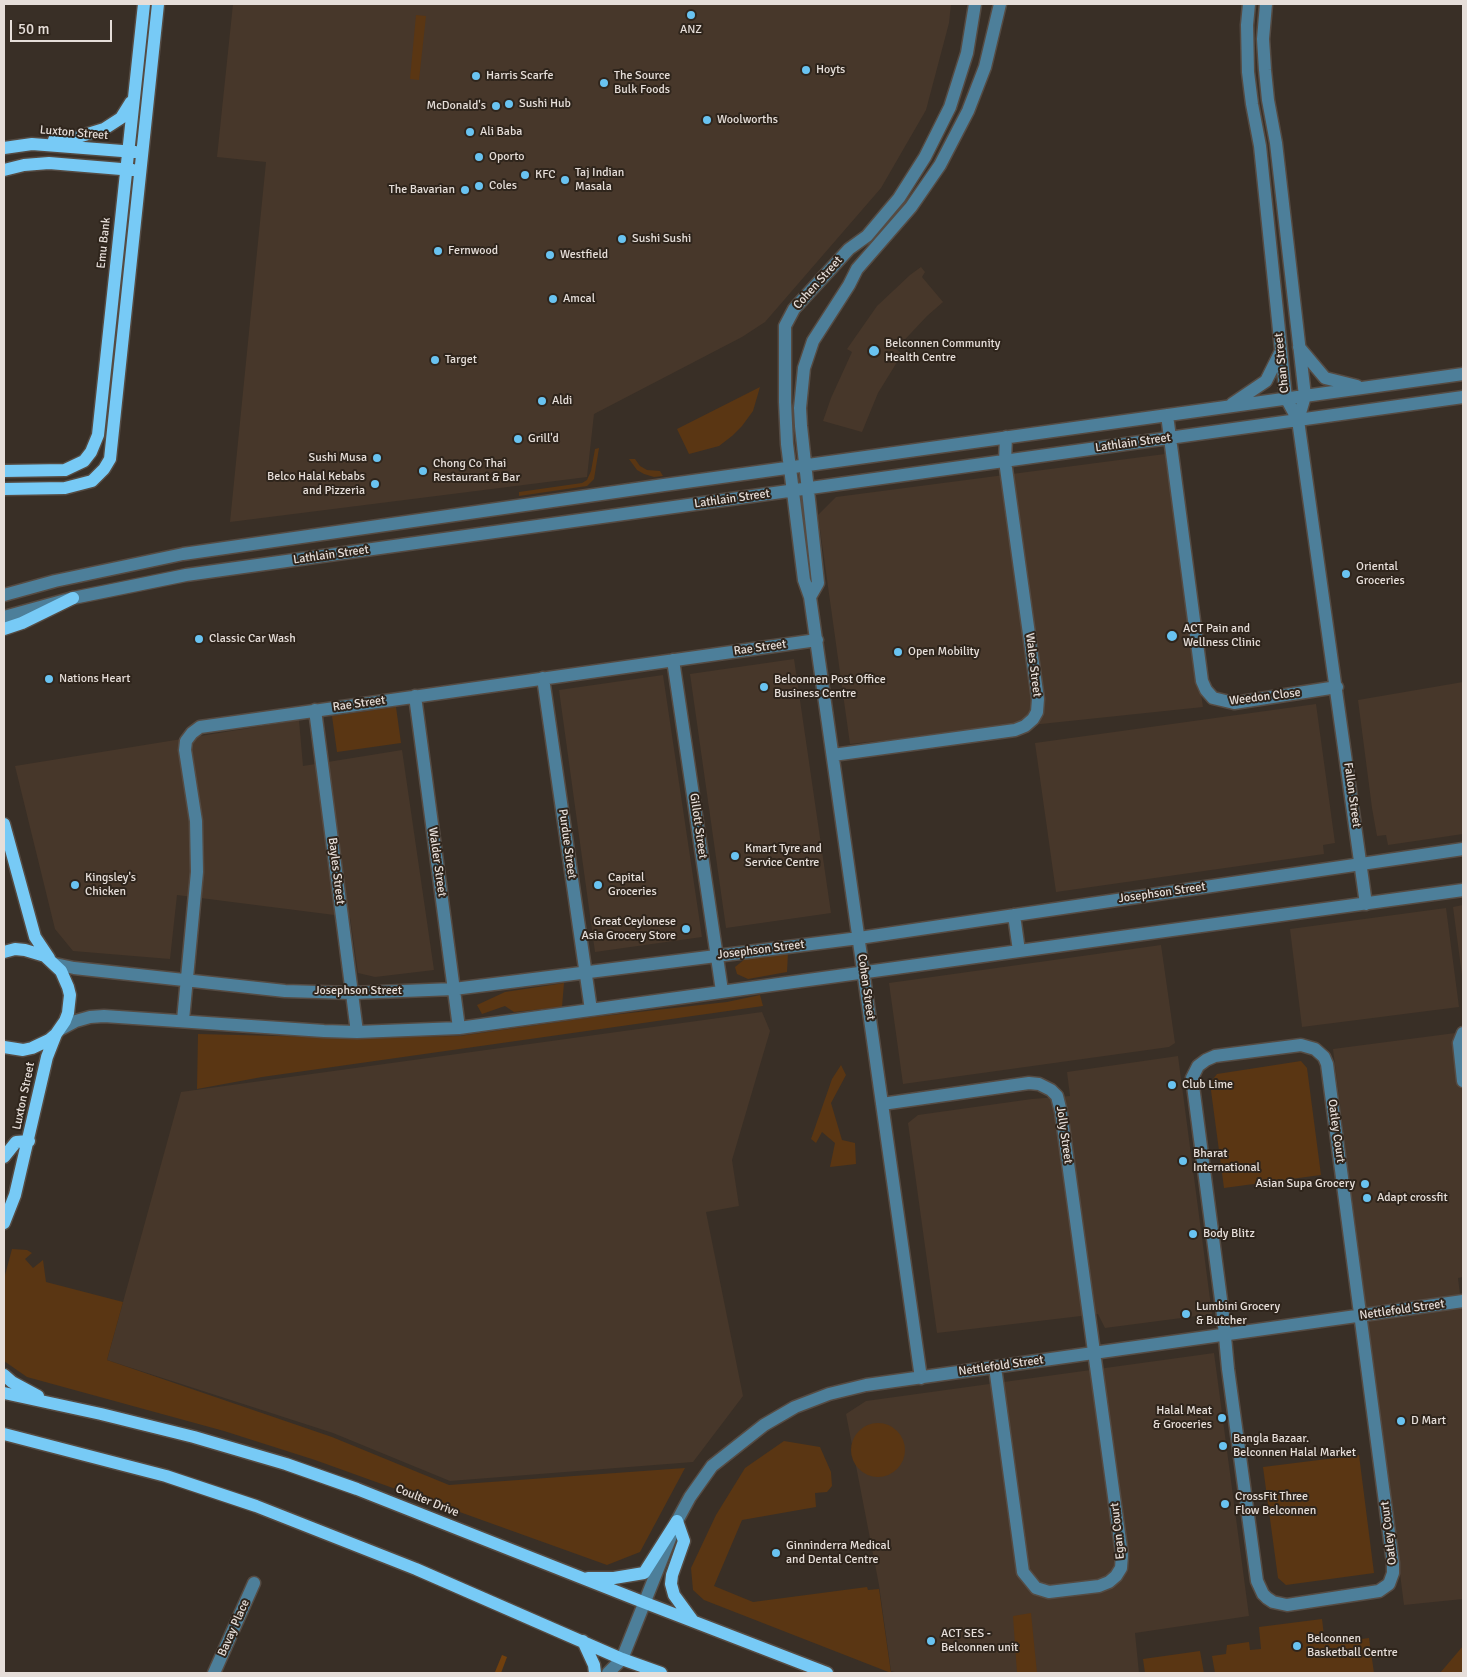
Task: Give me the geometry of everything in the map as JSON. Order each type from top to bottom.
[{"type":"main road","name":"Emu Bank","points":[[4,471],[64,470],[84,461],[91,452],[98,436],[144,4]]},
{"type":"main road","points":[[4,489],[65,488],[92,481],[104,469],[110,458],[158,4]]},
{"type":"main road","points":[[32,144],[98,132],[121,118],[134,97]]},
{"type":"main road","name":"Luxton Street","points":[[4,148],[32,144],[143,153]]},
{"type":"main road","points":[[4,170],[24,165],[49,163],[141,171]]},
{"type":"main road","points":[[4,629],[22,623],[73,598]]},
{"type":"main road","points":[[4,824],[36,937],[54,963]]},
{"type":"main road","points":[[4,952],[26,950],[40,954],[54,963]]},
{"type":"main road","name":"Luxton Street","points":[[4,1223],[15,1195],[47,1057],[68,1013],[70,995],[65,978],[54,963]]},
{"type":"main road","points":[[4,1048],[14,1050],[32,1048],[49,1040],[58,1031]]},
{"type":"main road","points":[[4,1157],[16,1142],[28,1141]]},
{"type":"main road","points":[[4,1375],[12,1382],[50,1402]]},
{"type":"main road","name":"Coulter Drive","points":[[4,1393],[50,1402],[194,1437],[286,1464],[357,1489],[827,1673]]},
{"type":"main road","points":[[4,1434],[166,1476],[256,1506],[416,1569],[622,1659],[661,1673]]},
{"type":"main road","points":[[4,1441],[71,1450]]},
{"type":"main road","points":[[583,1578],[614,1578],[644,1573],[677,1521]]},
{"type":"main road","points":[[677,1521],[684,1541],[672,1575],[671,1584],[674,1595],[693,1622]]},
{"type":"main road","points":[[583,1642],[594,1665],[595,1673]]},
{"type":"street","name":"Cohen Street","points":[[921,1378],[817,640],[810,597],[804,580],[792,490],[785,402],[785,326],[794,309],[849,249],[867,236],[892,206],[925,157],[950,107],[967,53],[976,4]]},
{"type":"street","name":"Cohen Street","points":[[810,597],[818,583],[800,426],[801,389],[804,368],[813,341],[849,285],[857,269],[911,207],[940,165],[968,111],[985,67],[1000,4]]},
{"type":"street","name":"Chan Street","points":[[1249,4],[1247,25],[1248,72],[1260,146],[1286,398],[1298,420]]},
{"type":"street","name":"Chan Street","points":[[1266,4],[1263,39],[1265,70],[1268,100],[1276,143],[1305,396],[1298,420]]},
{"type":"street","points":[[1299,347],[1326,378],[1364,387]]},
{"type":"street","points":[[1227,406],[1266,381],[1281,351]]},
{"type":"street","name":"Lathlain Street","points":[[4,595],[65,579],[182,554],[1463,374]]},
{"type":"street","name":"Lathlain Street","points":[[4,618],[73,598],[186,575],[1463,397]]},
{"type":"street","name":"Weedon Close","points":[[1167,415],[1202,680],[1206,690],[1213,698],[1234,704],[1337,688]]},
{"type":"street","points":[[1298,420],[1337,688]]},
{"type":"street","name":"Wales Street","points":[[833,755],[1014,730],[1025,726],[1037,712],[1038,698],[1005,461],[1006,437]]},
{"type":"street","name":"Rae Street","points":[[183,1020],[197,872],[196,821],[185,750],[186,741],[200,727],[817,640]]},
{"type":"street","name":"Gillott Street","points":[[673,660],[722,991]]},
{"type":"street","name":"Purdue Street","points":[[543,678],[591,1010]]},
{"type":"street","name":"Fallon Street","points":[[1337,688],[1366,904]]},
{"type":"street","name":"Walder Street","points":[[415,696],[459,1028]]},
{"type":"street","name":"Bayles Street","points":[[316,710],[357,1032]]},
{"type":"street","name":"Josephson Street","points":[[54,963],[74,968],[285,990],[352,993],[454,990],[858,938],[1463,850]]},
{"type":"street","points":[[58,1031],[76,1021],[104,1016],[357,1032],[459,1028],[1463,890]]},
{"type":"street","points":[[1014,915],[1019,951]]},
{"type":"street","points":[[1463,1033],[1459,1043],[1463,1081]]},
{"type":"street","name":"Oatley Court","points":[[1301,1045],[1314,1049],[1324,1057],[1327,1064],[1393,1562],[1393,1573],[1389,1584],[1385,1588],[1371,1594],[1286,1605],[1273,1602],[1263,1594],[1257,1581],[1224,1335],[1192,1078],[1198,1066],[1215,1056],[1301,1045]]},
{"type":"street","name":"Jolly Street","points":[[882,1104],[1029,1083],[1039,1084],[1051,1090],[1057,1096],[1060,1103],[1094,1353]]},
{"type":"street","name":"Nettlefold Street","points":[[622,1659],[643,1602],[677,1521],[690,1497],[712,1466],[775,1417],[830,1394],[866,1386],[1463,1302]]},
{"type":"street","name":"Egan Court","points":[[995,1367],[1023,1572],[1036,1588],[1049,1592],[1096,1586],[1109,1582],[1116,1576],[1121,1568],[1122,1555],[1094,1353]]},
{"type":"street","name":"Bavay Place","points":[[214,1673],[254,1583]]},
{"type":"street","points":[[608,1673],[622,1659]]},
{"type":"street","points":[[622,1659],[624,1673]]},
{"type":"shaded area","name":"Westfield","points":[[233,4],[951,4],[949,23],[926,110],[881,188],[765,322],[742,337],[594,414],[587,477],[230,522],[266,162],[217,157]]},
{"type":"shaded area","points":[[416,15],[426,16],[419,80],[410,79]]},
{"type":"shaded area","name":"Belconnen Community Health Centre","points":[[921,267],[925,272],[922,277],[943,302],[896,349],[902,354],[878,393],[862,432],[823,421],[831,398],[852,352],[847,349],[877,306]]},
{"type":"shaded area","points":[[760,387],[753,411],[732,436],[719,446],[689,454],[677,429]]},
{"type":"shaded area","points":[[599,448],[594,479],[587,486],[519,496],[519,492],[582,483],[587,480],[591,471],[595,449]]},
{"type":"shaded area","points":[[1165,454],[1203,707],[850,744],[818,515],[836,497]]},
{"type":"shaded area","points":[[629,459],[635,459],[640,466],[647,470],[660,471],[663,476],[654,477],[644,474],[637,470]]},
{"type":"shaded area","points":[[794,659],[831,913],[726,928],[690,674]]},
{"type":"shaded area","points":[[663,675],[702,937],[595,952],[559,690]]},
{"type":"shaded area","points":[[1463,682],[1463,834],[1388,845],[1386,835],[1377,836],[1358,700]]},
{"type":"shaded area","points":[[1316,704],[1335,843],[1323,845],[1324,854],[1056,892],[1035,743]]},
{"type":"shaded area","points":[[396,707],[401,743],[337,752],[332,716]]},
{"type":"shaded area","points":[[299,720],[303,766],[402,750],[434,970],[375,977],[358,973],[350,917],[177,895],[170,959],[73,951],[55,929],[15,766]]},
{"type":"shaded area","points":[[1463,905],[1463,983],[1453,907]]},
{"type":"shaded area","points":[[1446,908],[1459,1007],[1302,1027],[1290,929]]},
{"type":"shaded area","points":[[1161,945],[1175,1043],[1169,1047],[903,1084],[889,983]]},
{"type":"shaded area","points":[[788,953],[787,972],[748,979],[737,974],[735,967],[745,959]]},
{"type":"shaded area","points":[[564,983],[562,1007],[514,1012],[505,1006],[482,1014],[477,1005],[505,992]]},
{"type":"shaded area","points":[[760,995],[763,1006],[262,1077],[197,1089],[198,1034],[360,1038],[459,1036],[594,1017],[727,1002]]},
{"type":"shaded area","points":[[762,1012],[770,1031],[732,1160],[739,1206],[706,1212],[743,1396],[693,1462],[450,1481],[333,1433],[107,1360],[181,1092]]},
{"type":"shaded area","points":[[1463,1032],[1463,1277],[1458,1278],[1463,1319],[1463,1599],[1404,1605],[1333,1049]]},
{"type":"shaded area","points":[[1178,1056],[1212,1314],[1105,1328],[1098,1314],[937,1333],[908,1123],[918,1115],[1032,1099],[1070,1096],[1067,1072]]},
{"type":"shaded area","points":[[1301,1061],[1307,1068],[1321,1175],[1224,1188],[1210,1083],[1217,1074]]},
{"type":"shaded area","points":[[841,1065],[846,1075],[831,1103],[842,1140],[855,1143],[856,1164],[830,1167],[835,1143],[822,1132],[816,1143],[811,1139],[832,1079]]},
{"type":"shaded area","points":[[12,1249],[27,1250],[32,1253],[25,1259],[33,1268],[43,1260],[46,1282],[123,1302],[107,1360],[332,1437],[449,1485],[685,1468],[640,1552],[607,1565],[315,1460],[224,1431],[27,1377],[4,1361],[4,1279]]},
{"type":"shaded area","points":[[1214,1353],[1249,1616],[1135,1633],[1139,1673],[898,1673],[891,1671],[879,1585],[846,1414],[866,1401]]},
{"type":"shaded area","points":[[878,1423],[888,1425],[897,1431],[903,1440],[905,1450],[903,1460],[897,1469],[888,1475],[878,1477],[868,1475],[859,1469],[853,1460],[851,1450],[853,1440],[859,1431],[868,1425]]},
{"type":"shaded area","points":[[784,1441],[820,1447],[831,1472],[832,1486],[827,1492],[815,1493],[816,1507],[742,1520],[714,1586],[753,1602],[867,1587],[868,1590],[879,1589],[891,1673],[704,1600],[693,1590],[691,1568],[716,1515],[745,1468]]},
{"type":"shaded area","points":[[1359,1455],[1374,1573],[1286,1585],[1278,1578],[1263,1467]]},
{"type":"shaded area","points":[[1031,1613],[1037,1673],[1017,1673],[1013,1616]]},
{"type":"shaded area","points":[[1322,1619],[1325,1644],[1369,1638],[1374,1673],[1215,1673],[1212,1656],[1226,1654],[1227,1645],[1249,1642],[1250,1650],[1261,1649],[1259,1627]]},
{"type":"shaded area","points":[[1463,1646],[1463,1673],[1440,1673]]},
{"type":"shaded area","points":[[1200,1651],[1204,1673],[1145,1673],[1143,1659]]},
{"type":"shaded area","points":[[502,1655],[507,1657],[501,1673],[497,1673],[495,1672]]},
{"type":"place","name":"ANZ","points":[[691,15]]},
{"type":"place","name":"Hoyts","points":[[806,70]]},
{"type":"place","name":"Harris Scarfe","points":[[476,76]]},
{"type":"place","name":"The Source Bulk Foods","points":[[604,83]]},
{"type":"place","name":"Sushi Hub","points":[[509,104]]},
{"type":"place","name":"McDonald's","points":[[496,106]]},
{"type":"place","name":"Woolworths","points":[[707,120]]},
{"type":"place","name":"Ali Baba","points":[[470,132]]},
{"type":"place","name":"Oporto","points":[[479,157]]},
{"type":"place","name":"KFC","points":[[525,175]]},
{"type":"place","name":"Taj Indian Masala","points":[[565,180]]},
{"type":"place","name":"Coles","points":[[479,186]]},
{"type":"place","name":"The Bavarian","points":[[465,190]]},
{"type":"place","name":"Sushi Sushi","points":[[622,239]]},
{"type":"place","name":"Fernwood","points":[[438,251]]},
{"type":"place","name":"Westfield","points":[[550,255]]},
{"type":"place","name":"Amcal","points":[[553,299]]},
{"type":"place","name":"Belconnen Community Health Centre","points":[[874,351]]},
{"type":"place","name":"Target","points":[[435,360]]},
{"type":"place","name":"Aldi","points":[[542,401]]},
{"type":"place","name":"Grill'd","points":[[518,439]]},
{"type":"place","name":"Sushi Musa","points":[[377,458]]},
{"type":"place","name":"Chong Co Thai Restaurant & Bar","points":[[423,471]]},
{"type":"place","name":"Belco Halal Kebabs and Pizzeria","points":[[375,484]]},
{"type":"place","name":"Oriental Groceries","points":[[1346,574]]},
{"type":"place","name":"ACT Pain and Wellness Clinic","points":[[1172,636]]},
{"type":"place","name":"Classic Car Wash","points":[[199,639]]},
{"type":"place","name":"Open Mobility","points":[[898,652]]},
{"type":"place","name":"Nations Heart","points":[[49,679]]},
{"type":"place","name":"Belconnen Post Office Business Centre","points":[[764,687]]},
{"type":"place","name":"Kmart Tyre and Service Centre","points":[[735,856]]},
{"type":"place","name":"Kingsley's Chicken","points":[[75,885]]},
{"type":"place","name":"Capital Groceries","points":[[598,885]]},
{"type":"place","name":"Great Ceylonese Asia Grocery Store","points":[[686,929]]},
{"type":"place","name":"Club Lime","points":[[1172,1085]]},
{"type":"place","name":"Bharat International","points":[[1183,1161]]},
{"type":"place","name":"Asian Supa Grocery","points":[[1365,1184]]},
{"type":"place","name":"Adapt crossfit","points":[[1367,1198]]},
{"type":"place","name":"Body Blitz","points":[[1193,1234]]},
{"type":"place","name":"Lumbini Grocery & Butcher","points":[[1186,1314]]},
{"type":"place","name":"Halal Meat & Groceries","points":[[1222,1418]]},
{"type":"place","name":"D Mart","points":[[1401,1421]]},
{"type":"place","name":"Bangla Bazaar. Belconnen Halal Market","points":[[1223,1446]]},
{"type":"place","name":"CrossFit Three Flow Belconnen","points":[[1225,1504]]},
{"type":"place","name":"Ginninderra Medical and Dental Centre","points":[[776,1553]]},
{"type":"place","name":"ACT SES - Belconnen unit","points":[[931,1641]]},
{"type":"place","name":"Belconnen Basketball Centre","points":[[1297,1646]]}]
